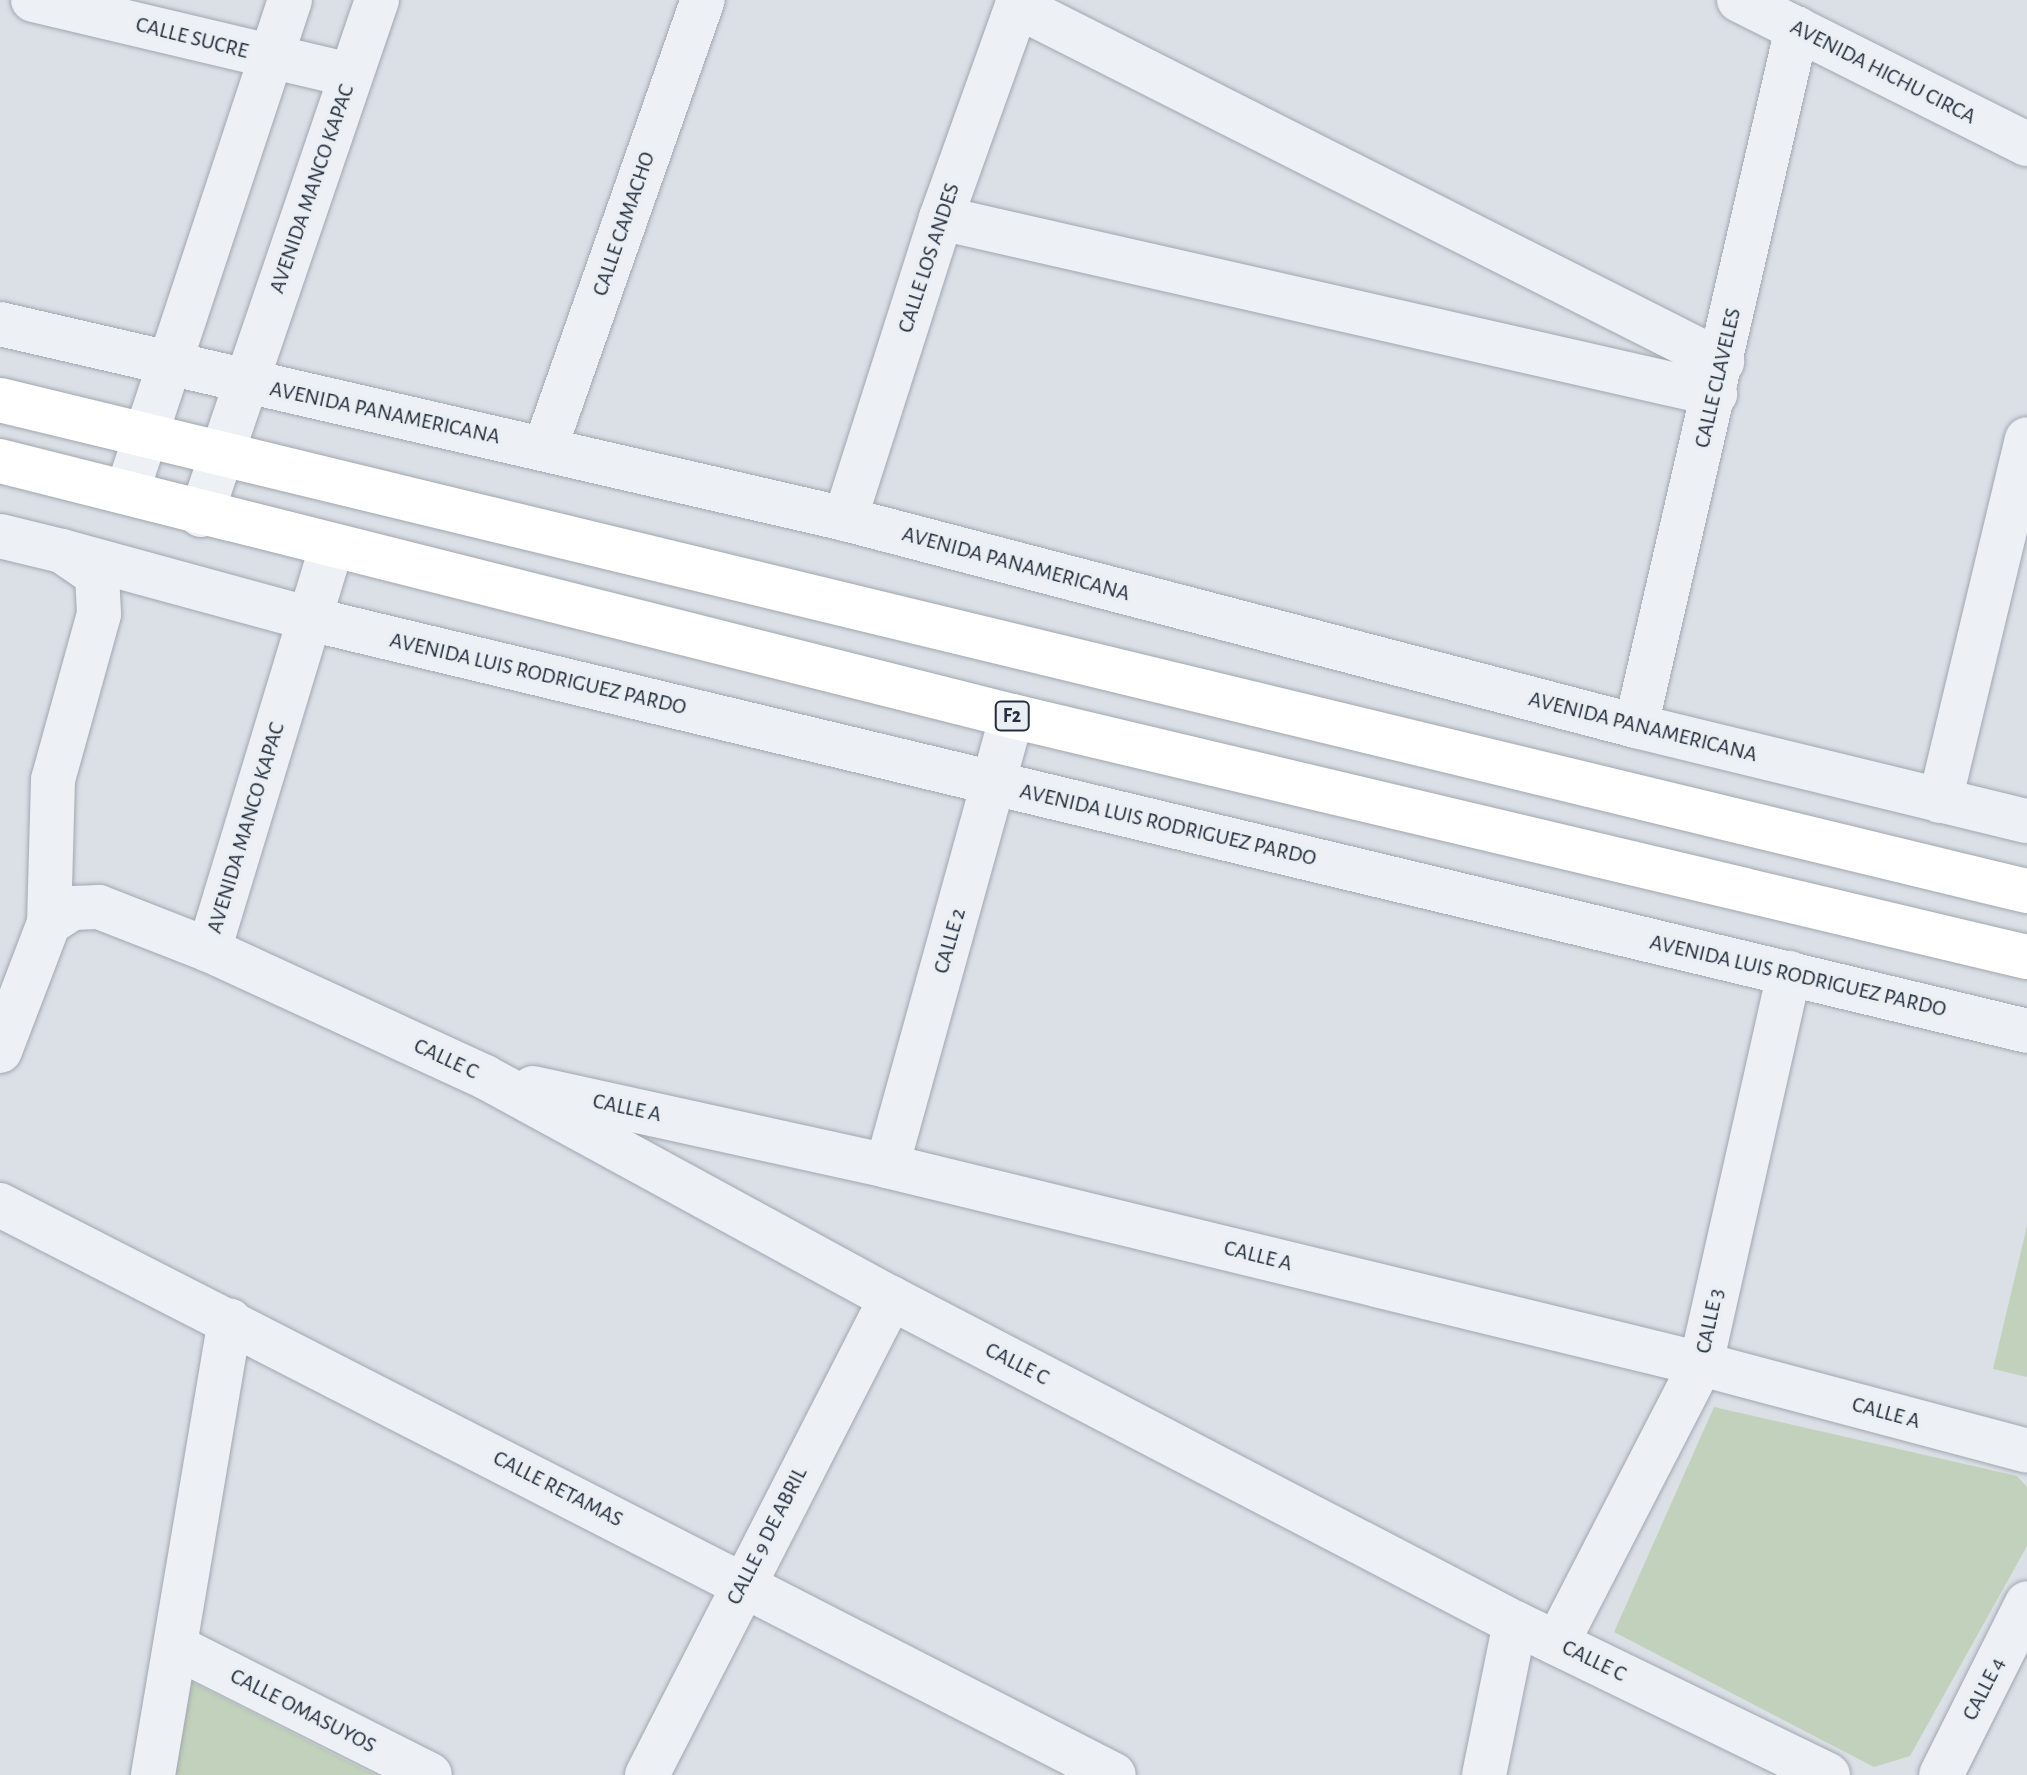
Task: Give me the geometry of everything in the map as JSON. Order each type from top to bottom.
[{"type":"highway","points":[[0,400],[2027,891]]},
{"type":"highway","name":"F2","points":[[0,461],[331,548],[1012,716],[2027,957]]},
{"type":"street","name":"CALLE SUCRE","points":[[33,0],[350,75]]},
{"type":"street","points":[[127,492],[172,366],[290,0]]},
{"type":"street","name":"AVENIDA MANCO KAPAC","points":[[201,515],[377,0]]},
{"type":"street","name":"CALLE CAMACHO","points":[[545,448],[703,0]]},
{"type":"street","name":"AVENIDA HICHU CIRCA","points":[[1739,0],[2027,144]]},
{"type":"street","points":[[1018,3],[1719,378]]},
{"type":"street","name":"CALLE LOS ANDES","points":[[845,519],[941,218],[1018,3]]},
{"type":"street","name":"CALLE CLAVELES","points":[[1636,726],[1719,378],[1797,28]]},
{"type":"street","points":[[941,218],[1719,378]]},
{"type":"street","name":"AVENIDA PANAMERICANA","points":[[0,324],[845,519],[1636,726],[2027,821]]},
{"type":"street","points":[[1940,801],[2024,467]]},
{"type":"street","points":[[0,536],[310,619]]},
{"type":"street","name":"AVENIDA MANCO KAPAC","points":[[49,923],[72,908],[99,907],[209,950],[331,548]]},
{"type":"street","points":[[0,1051],[49,923],[53,780],[99,614],[97,575],[62,551]]},
{"type":"street","name":"AVENIDA LUIS RODRIGUEZ PARDO","points":[[310,619],[2027,1031]]},
{"type":"street","name":"CALLE 2","points":[[887,1166],[1012,716]]},
{"type":"street","name":"CALLE C","points":[[209,950],[485,1077],[891,1298],[1515,1623],[1828,1775]]},
{"type":"street","name":"CALLE 3","points":[[1557,1643],[1701,1364],[1789,973]]},
{"type":"street","name":"CALLE A","points":[[485,1077],[887,1166],[1701,1364],[2027,1451]]},
{"type":"street","name":"CALLE RETAMAS","points":[[0,1205],[1114,1775]]},
{"type":"street","name":"CALLE 9 DE ABRIL","points":[[647,1775],[742,1584],[891,1298]]},
{"type":"street","points":[[153,1775],[230,1320]]},
{"type":"street","name":"CALLE 4","points":[[1941,1775],[2027,1603]]},
{"type":"street","points":[[1484,1775],[1515,1623]]},
{"type":"street","name":"CALLE OMASUYOS","points":[[176,1647],[430,1775]]},
{"type":"green space","points":[[2027,1226],[2027,1377],[1993,1369]]},
{"type":"green space","points":[[1714,1407],[2017,1476],[2027,1487],[2027,1546],[1910,1756],[1874,1767],[1614,1632]]},
{"type":"green space","points":[[182,1677],[375,1775],[164,1775]]}]
